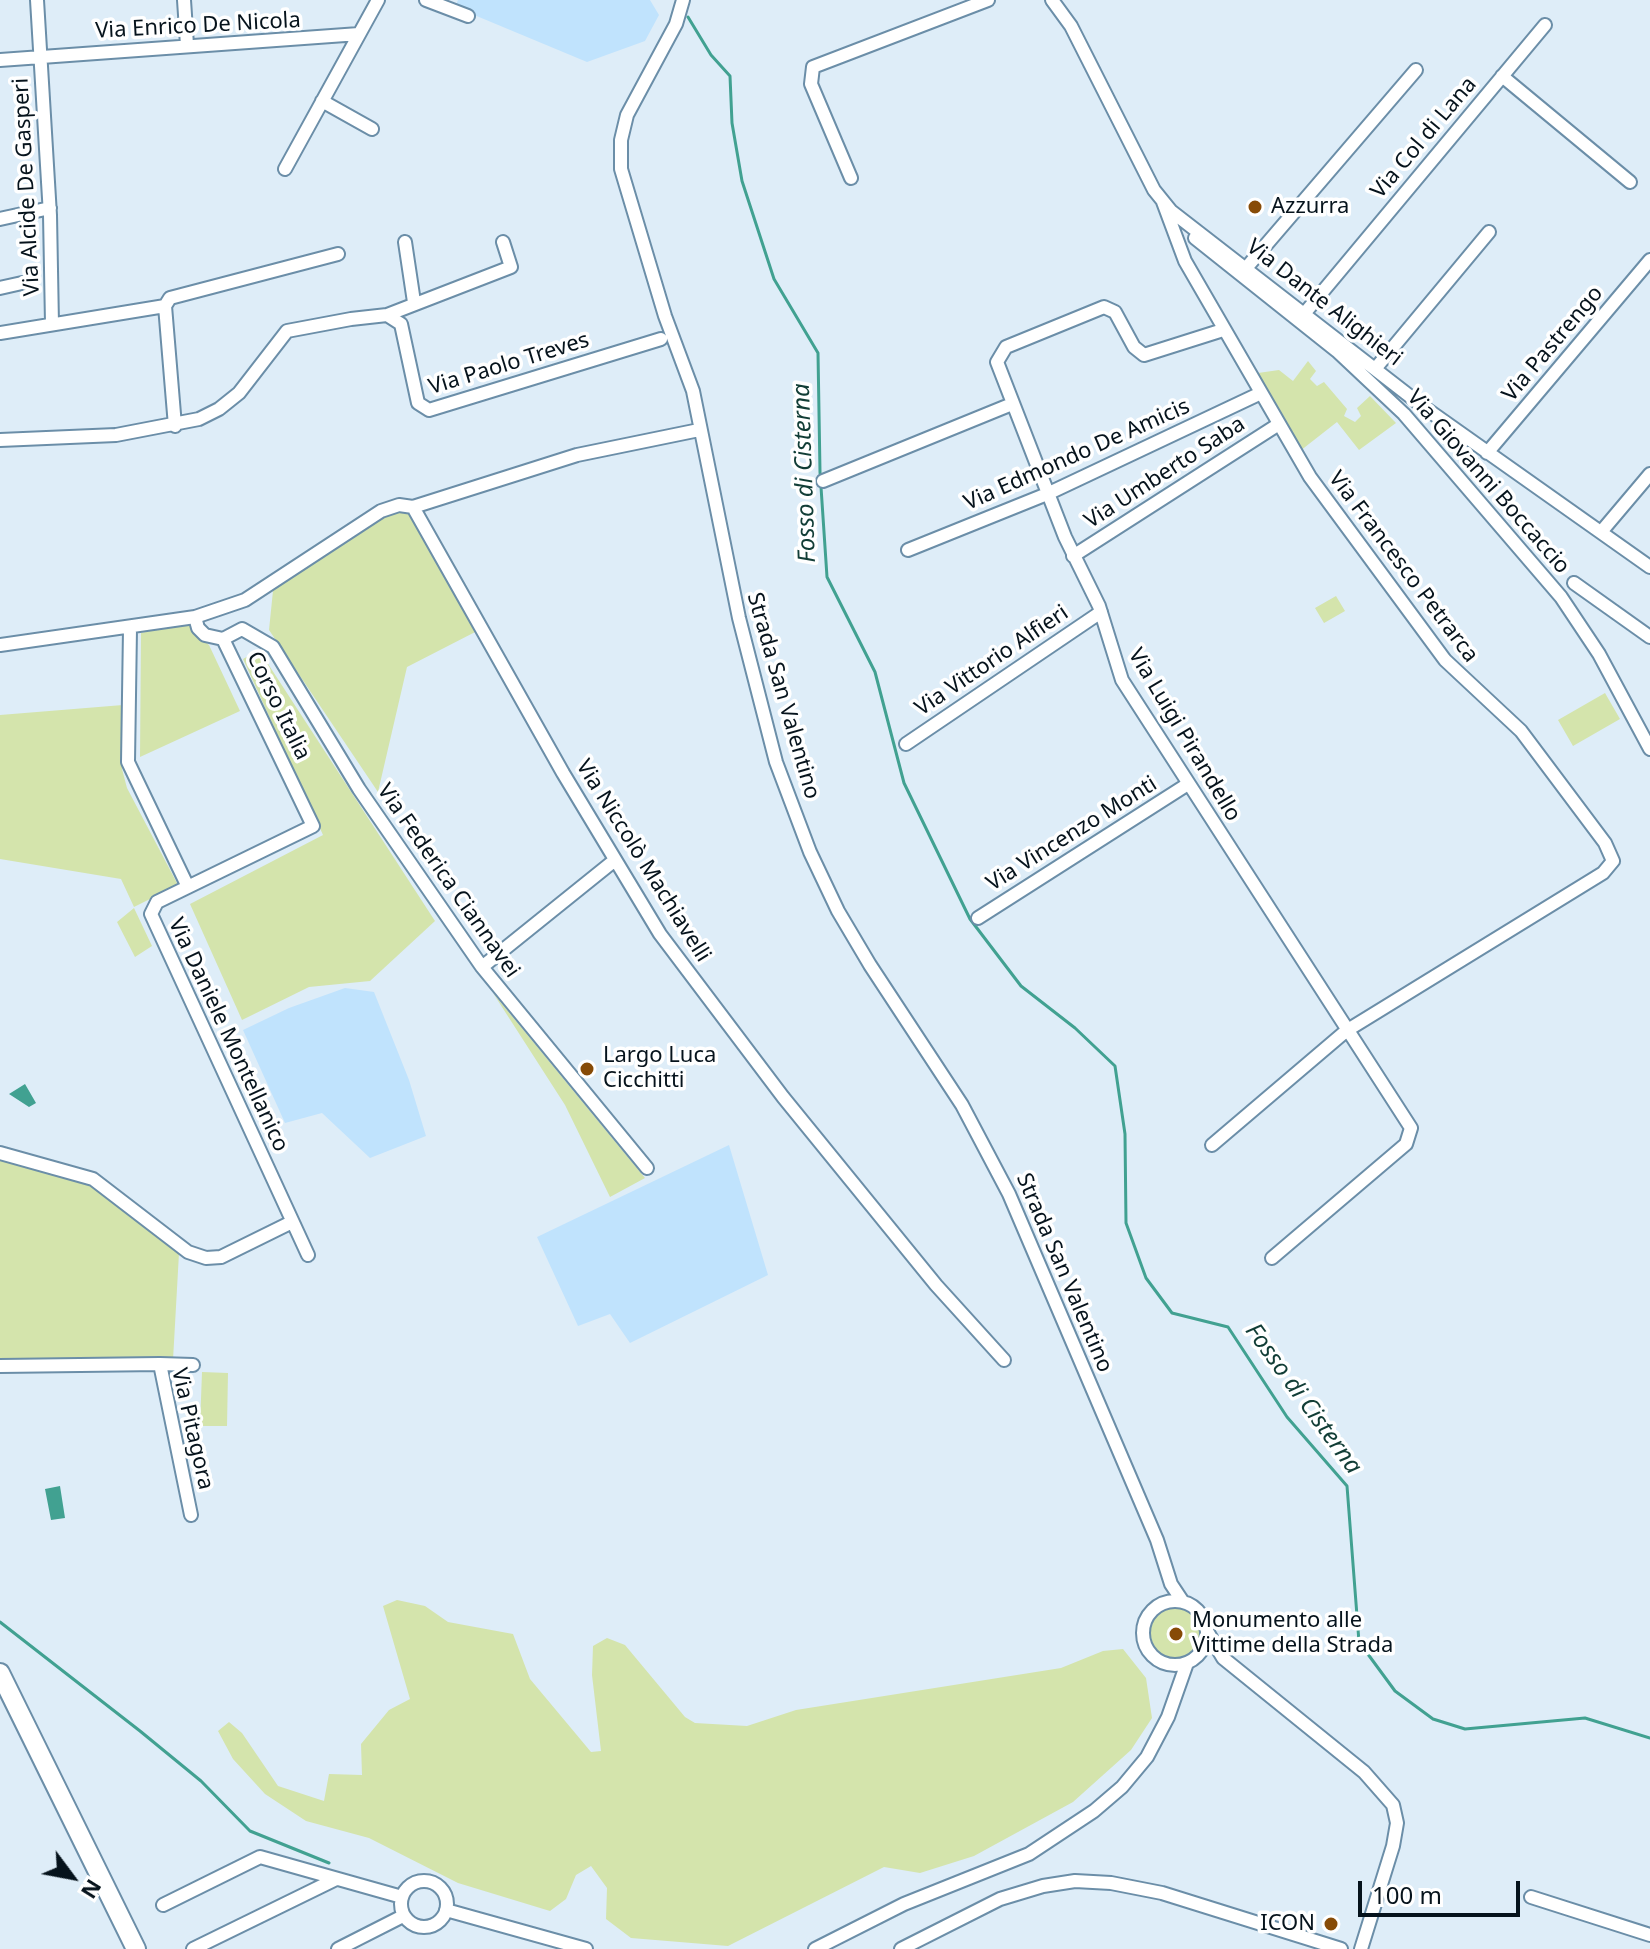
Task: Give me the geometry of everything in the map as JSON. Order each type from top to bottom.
[{"type":"street","name":"Via Alcide De Gasperi","points":[[37,0],[50,208],[52,324]]},
{"type":"street","points":[[184,0],[187,45]]},
{"type":"street","points":[[285,169],[378,0]]},
{"type":"street","points":[[426,0],[468,16]]},
{"type":"street","name":"Strada San Valentino","points":[[683,0],[671,34],[630,107],[620,159],[625,187],[665,316],[690,381],[754,681],[776,762],[810,852],[855,941],[962,1105],[1009,1194],[1157,1540],[1171,1584],[1183,1602]]},
{"type":"street","points":[[851,178],[811,84],[813,67],[988,0]]},
{"type":"street","name":"Via Dante Alighieri","points":[[1052,0],[1071,26],[1163,202],[1178,217],[1487,453],[1650,567]]},
{"type":"street","name":"Via Col di Lana","points":[[1304,314],[1545,25]]},
{"type":"street","name":"Via Enrico De Nicola","points":[[0,60],[187,45],[330,39],[359,34]]},
{"type":"street","points":[[1247,267],[1416,70]]},
{"type":"street","points":[[1502,76],[1630,182]]},
{"type":"street","points":[[322,101],[372,129]]},
{"type":"street","name":"Via Francesco Petrarca","points":[[1163,202],[1183,257],[1315,484],[1428,640],[1459,676],[1521,731],[1613,857],[1606,871],[1346,1031]]},
{"type":"street","points":[[0,219],[50,208]]},
{"type":"street","name":"Via Giovanni Boccaccio","points":[[1178,217],[1198,241],[1348,360],[1404,414],[1561,597],[1599,654],[1650,749]]},
{"type":"street","points":[[1375,369],[1489,232]]},
{"type":"street","points":[[405,242],[414,302]]},
{"type":"street","points":[[0,440],[116,435],[175,426],[206,417],[232,400],[259,372],[287,331],[387,315],[511,267],[503,242]]},
{"type":"street","points":[[175,426],[165,306],[170,298],[183,292],[338,254]]},
{"type":"street","name":"Via Pastrengo","points":[[1487,453],[1650,260]]},
{"type":"street","points":[[0,288],[22,283]]},
{"type":"street","points":[[0,333],[165,306]]},
{"type":"street","name":"Via Luigi Pirandello","points":[[1223,330],[1144,355],[1134,347],[1115,312],[1101,308],[1002,349],[997,362],[1047,494],[1101,612],[1120,676],[1346,1031],[1409,1124],[1411,1136],[1272,1258]]},
{"type":"street","name":"Via Paolo Treves","points":[[387,315],[399,320],[404,328],[418,403],[426,410],[661,339]]},
{"type":"street","name":"Via Edmondo De Amicis","points":[[908,550],[1047,494],[1261,393]]},
{"type":"street","points":[[823,481],[1012,404]]},
{"type":"street","name":"Via Umberto Saba","points":[[1073,556],[1279,424]]},
{"type":"street","points":[[0,645],[130,629],[195,617],[245,600],[377,513],[395,506],[413,507],[577,455],[699,430]]},
{"type":"street","points":[[1601,532],[1650,474]]},
{"type":"street","name":"Via Niccolò Machiavelli","points":[[413,507],[660,934],[783,1097],[936,1285],[1004,1360]]},
{"type":"street","points":[[1574,583],[1650,637]]},
{"type":"street","name":"Via Vittorio Alfieri","points":[[906,744],[1101,612]]},
{"type":"street","name":"Corso Italia","points":[[195,617],[198,628],[205,635],[223,639],[313,826]]},
{"type":"street","points":[[130,629],[128,762],[188,887]]},
{"type":"street","name":"Via Federica Ciannavei","points":[[223,639],[242,629],[273,647],[359,789],[482,967],[647,1168]]},
{"type":"street","points":[[1640,732],[1650,718]]},
{"type":"street","name":"Via Vincenzo Monti","points":[[978,918],[1188,784]]},
{"type":"street","name":"Via Daniele Montellanico","points":[[308,1255],[151,917],[155,904],[313,826]]},
{"type":"street","points":[[482,967],[615,860]]},
{"type":"street","points":[[1212,1145],[1346,1031]]},
{"type":"street","points":[[0,1153],[93,1179],[188,1252],[206,1258],[221,1257],[292,1222]]},
{"type":"street","points":[[160,1364],[193,1365]]},
{"type":"street","name":"Via Pitagora","points":[[0,1366],[160,1364],[191,1515]]},
{"type":"street","points":[[1171,1584],[1163,1603],[1147,1616],[1142,1635],[1150,1654],[1167,1664],[1187,1663],[1199,1654],[1207,1631]]},
{"type":"street","points":[[1163,1603],[1183,1602],[1198,1611],[1223,1658],[1364,1772],[1393,1805],[1395,1839],[1361,1949]]},
{"type":"street","points":[[1199,1654],[1223,1658]]},
{"type":"street","points":[[815,1949],[904,1904],[1006,1865],[1066,1832],[1107,1801],[1136,1770],[1157,1740],[1187,1663]]},
{"type":"street","points":[[1167,1664],[1178,1691]]},
{"type":"street","points":[[0,1673],[136,1949]]},
{"type":"street","points":[[163,1905],[260,1857],[402,1897]]},
{"type":"street","points":[[193,1949],[336,1879]]},
{"type":"street","points":[[902,1949],[1000,1899],[1043,1886],[1075,1881],[1111,1883],[1162,1893],[1341,1949]]},
{"type":"street","points":[[429,1882],[445,1894],[446,1910],[436,1924],[423,1928],[403,1916],[402,1897],[415,1883],[429,1882]]},
{"type":"street","points":[[1531,1897],[1650,1935]]},
{"type":"street","points":[[446,1910],[584,1949]]},
{"type":"street","points":[[338,1949],[403,1916]]},
{"type":"shaded area","points":[[458,0],[650,0],[659,15],[645,41],[587,62],[455,7]]},
{"type":"shaded area","points":[[1308,361],[1316,371],[1310,379],[1317,386],[1324,382],[1347,409],[1344,416],[1355,422],[1361,416],[1357,408],[1370,396],[1396,423],[1359,450],[1337,422],[1300,451],[1258,373],[1279,370],[1293,381]]},
{"type":"shaded area","points":[[413,507],[481,629],[407,667],[378,792],[269,630],[274,581],[369,518]]},
{"type":"shaded area","points":[[1336,596],[1345,611],[1324,623],[1315,608]]},
{"type":"shaded area","points":[[190,622],[196,634],[209,645],[240,711],[140,757],[141,633]]},
{"type":"shaded area","points":[[259,650],[435,921],[370,981],[309,987],[242,1020],[190,904],[323,835],[243,659]]},
{"type":"shaded area","points":[[1605,693],[1620,719],[1573,746],[1558,720]]},
{"type":"shaded area","points":[[123,705],[122,769],[127,788],[178,885],[134,907],[121,879],[0,859],[0,715]]},
{"type":"shaded area","points":[[134,908],[152,946],[135,957],[117,922]]},
{"type":"shaded area","points":[[345,988],[374,992],[409,1080],[426,1136],[370,1158],[322,1113],[285,1123],[243,1030],[289,1008]]},
{"type":"shaded area","points":[[493,993],[645,1178],[610,1197],[565,1105]]},
{"type":"shaded area","points":[[25,1084],[36,1103],[29,1107],[9,1094]]},
{"type":"shaded area","points":[[729,1145],[768,1275],[630,1343],[610,1314],[578,1326],[537,1237]]},
{"type":"shaded area","points":[[0,1159],[90,1183],[179,1253],[173,1360],[0,1361]]},
{"type":"shaded area","points":[[202,1372],[228,1373],[227,1426],[200,1426]]},
{"type":"shaded area","points":[[60,1486],[65,1518],[51,1520],[45,1489]]},
{"type":"shaded area","points":[[397,1600],[425,1606],[448,1622],[513,1634],[530,1679],[591,1752],[601,1751],[592,1675],[593,1646],[607,1638],[625,1645],[685,1717],[695,1723],[747,1726],[796,1710],[1061,1668],[1103,1651],[1123,1649],[1146,1678],[1152,1718],[1131,1750],[1073,1802],[974,1856],[920,1873],[884,1867],[728,1946],[631,1938],[606,1919],[607,1888],[591,1866],[576,1875],[566,1899],[550,1911],[458,1883],[369,1838],[306,1821],[265,1794],[233,1759],[218,1731],[229,1722],[242,1733],[278,1786],[324,1801],[329,1774],[362,1775],[361,1744],[389,1710],[410,1699],[383,1606]]},
{"type":"shaded area","points":[[1176,1607],[1194,1615],[1202,1633],[1194,1651],[1176,1659],[1158,1651],[1150,1633],[1158,1615]]},
{"type":"waterway","name":"Fosso di Cisterna","points":[[688,17],[711,55],[730,76],[732,123],[742,181],[774,279],[818,353],[820,472],[827,577],[875,672],[904,783],[970,919],[1021,986],[1075,1028],[1115,1066],[1125,1134],[1126,1223],[1146,1278],[1172,1313],[1228,1327],[1287,1417],[1347,1486],[1359,1642],[1395,1691],[1433,1719],[1465,1729],[1585,1718],[1650,1738]]},
{"type":"waterway","points":[[0,1622],[201,1781],[250,1831],[329,1863]]},
{"type":"place","name":"Azzurra","points":[[1255,207]]},
{"type":"place","name":"Largo Luca Cicchitti","points":[[587,1069]]},
{"type":"place","name":"Monumento alle Vittime della Strada","points":[[1176,1634]]},
{"type":"place","name":"ICON","points":[[1331,1924]]}]
